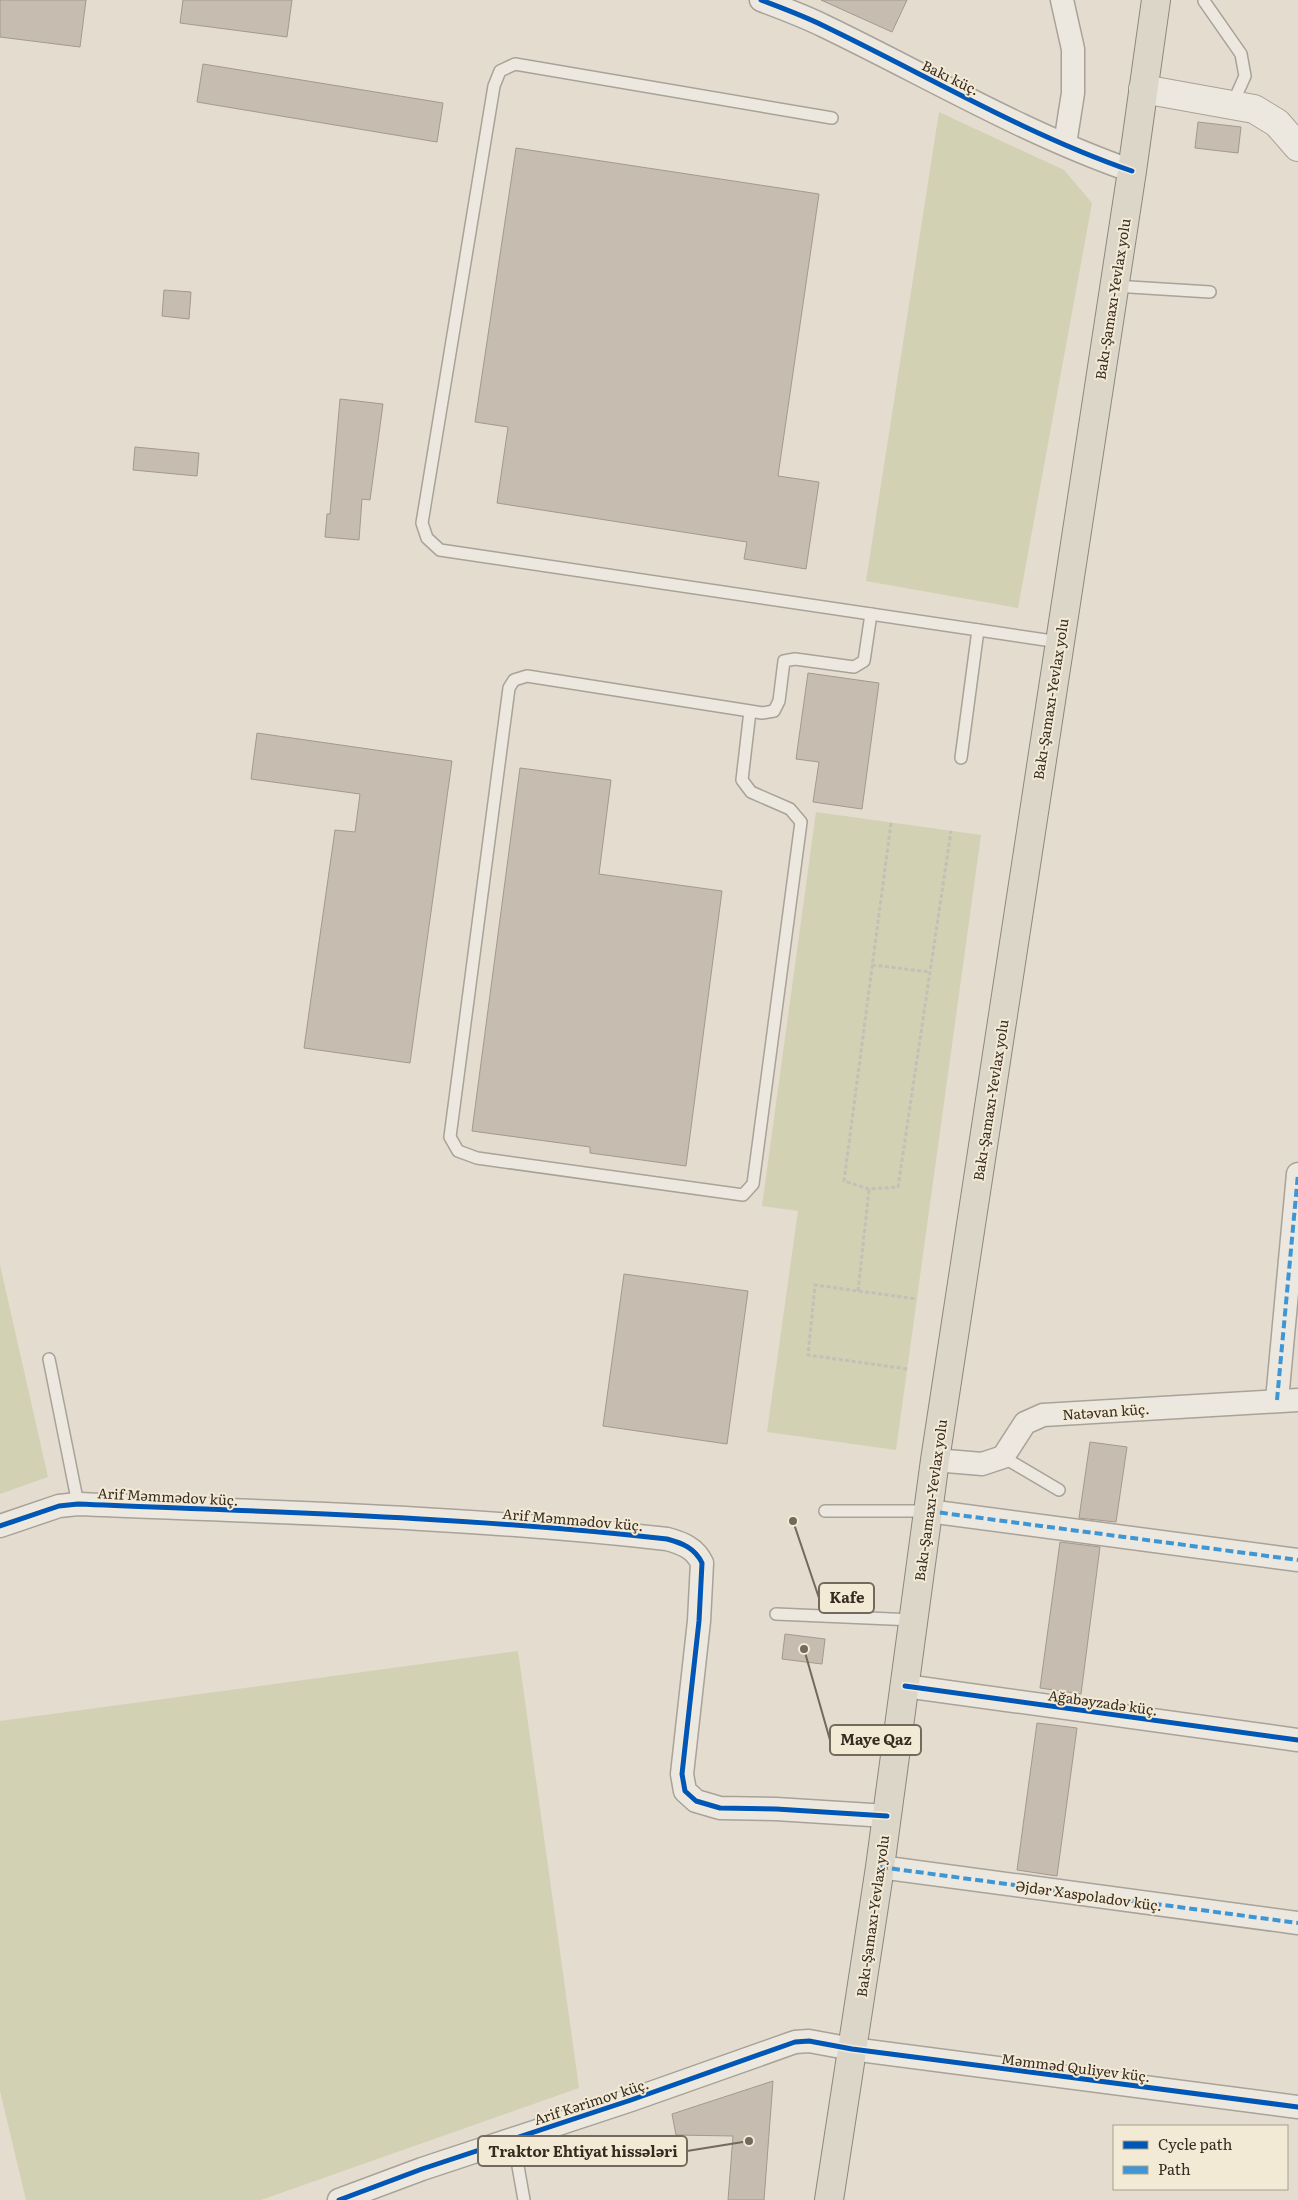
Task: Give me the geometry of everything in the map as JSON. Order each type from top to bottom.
[{"type":"highway","name":"Bakı-Şamaxı-Yevlax yolu","points":[[829,2200],[880,1867],[935,1460],[1132,171],[1156,0]]},
{"type":"street","name":"Bakı küç.","points":[[761,0],[822,25],[940,85],[1093,157],[1132,171]]},
{"type":"street","points":[[1062,0],[1072,50],[1072,93],[1065,144]]},
{"type":"street","points":[[1143,89],[1254,109],[1277,123],[1298,147]]},
{"type":"street","points":[[1287,1400],[1298,1174]]},
{"type":"street","name":"Natəvan küç.","points":[[1003,1457],[1025,1423],[1042,1415],[1287,1400]]},
{"type":"street","points":[[935,1460],[982,1464],[1003,1457]]},
{"type":"street","name":"Arif Məmmədov küç.","points":[[0,1526],[58,1506],[78,1504],[465,1521],[583,1530],[667,1539],[678,1542],[698,1554],[702,1563],[699,1621],[682,1774],[685,1791],[696,1801],[720,1808],[776,1809],[886,1816]]},
{"type":"street","points":[[928,1511],[1298,1560]]},
{"type":"street","name":"Ağabəyzadə küç.","points":[[905,1686],[1298,1740]]},
{"type":"street","name":"Əjdər Xaspoladov küç.","points":[[880,1867],[1298,1923]]},
{"type":"street","name":"Arif Kərimov küç.","points":[[339,2200],[513,2138],[631,2100],[795,2042],[809,2042],[852,2049]]},
{"type":"street","name":"Məmməd Quliyev küç.","points":[[852,2049],[1298,2107]]},
{"type":"lane","points":[[1204,1],[1241,54],[1245,76],[1232,105]]},
{"type":"lane","points":[[832,118],[515,64],[500,71],[494,86],[422,523],[427,538],[440,550],[1059,642]]},
{"type":"lane","points":[[1114,286],[1210,292]]},
{"type":"lane","points":[[750,711],[742,780],[751,792],[790,809],[801,822],[753,1184],[743,1195],[478,1158],[458,1151],[450,1137],[509,688],[514,680],[527,676],[750,711],[762,713],[774,711],[778,701],[784,661],[795,659],[854,667],[864,661],[871,614]]},
{"type":"lane","points":[[961,758],[978,630]]},
{"type":"lane","points":[[48,1359],[78,1504]]},
{"type":"lane","points":[[1003,1457],[1059,1490]]},
{"type":"lane","points":[[825,1512],[928,1511]]},
{"type":"lane","points":[[776,1614],[914,1620]]},
{"type":"lane","points":[[513,2138],[524,2200]]},
{"type":"path","points":[[891,822],[844,1181],[869,1189],[898,1187],[951,831]]},
{"type":"path","points":[[872,965],[930,972]]},
{"type":"path","points":[[858,1291],[869,1189]]},
{"type":"path","points":[[907,1369],[808,1355],[815,1285],[917,1299]]},
{"type":"green space","points":[[939,112],[1064,170],[1092,203],[1018,608],[866,581]]},
{"type":"green space","points":[[816,812],[981,835],[896,1450],[767,1432],[798,1211],[762,1206]]},
{"type":"green space","points":[[0,1265],[48,1477],[0,1494]]},
{"type":"green space","points":[[518,1651],[579,2088],[261,2200],[26,2200],[0,2091],[0,1721]]},
{"type":"building","points":[[0,0],[86,0],[80,47],[0,37]]},
{"type":"building","points":[[183,0],[292,0],[287,37],[180,23]]},
{"type":"building","points":[[821,0],[907,0],[892,32]]},
{"type":"building","points":[[203,64],[443,103],[437,142],[197,102]]},
{"type":"building","points":[[1198,122],[1241,127],[1238,153],[1195,148]]},
{"type":"building","points":[[516,148],[819,194],[778,476],[819,482],[806,569],[744,559],[747,542],[497,503],[508,427],[475,422]]},
{"type":"building","points":[[164,290],[191,292],[189,319],[162,316]]},
{"type":"building","points":[[340,399],[383,404],[370,500],[362,499],[359,540],[325,537],[327,514],[330,514]]},
{"type":"building","points":[[135,447],[199,453],[197,476],[133,470]]},
{"type":"building","points":[[808,673],[879,683],[862,809],[813,802],[819,762],[796,759]]},
{"type":"building","points":[[257,733],[452,761],[410,1063],[304,1048],[335,830],[355,832],[360,794],[251,779]]},
{"type":"building","points":[[520,768],[611,780],[599,874],[722,891],[686,1166],[590,1153],[590,1147],[472,1131]]},
{"type":"building","points":[[624,1274],[748,1291],[727,1444],[603,1426]]},
{"type":"building","points":[[1090,1442],[1127,1447],[1116,1522],[1079,1518]]},
{"type":"building","points":[[1060,1542],[1100,1547],[1081,1694],[1040,1688]]},
{"type":"building","points":[[785,1634],[825,1639],[822,1664],[782,1659]]},
{"type":"building","points":[[1037,1723],[1077,1728],[1057,1876],[1017,1870]]},
{"type":"building","points":[[773,2081],[764,2200],[728,2200],[733,2136],[676,2135],[672,2114]]},
{"type":"marked path","points":[[1277,1400],[1298,1174]]},
{"type":"marked path","points":[[928,1511],[1298,1560]]},
{"type":"marked path","points":[[880,1867],[1298,1923]]},
{"type":"cycle path","points":[[761,0],[816,22],[1053,140],[1132,171]]},
{"type":"cycle path","points":[[0,1526],[59,1506],[78,1504],[446,1520],[667,1539],[683,1544],[696,1553],[702,1563],[699,1621],[682,1774],[685,1791],[696,1801],[720,1808],[776,1809],[887,1816]]},
{"type":"cycle path","points":[[905,1686],[1298,1740]]},
{"type":"cycle path","points":[[339,2200],[422,2169],[631,2100],[795,2042],[809,2041],[852,2049],[1298,2107]]},
{"type":"place","name":"Kafe","points":[[793,1521]]},
{"type":"place","name":"Maye Qaz","points":[[804,1649]]},
{"type":"place","name":"Traktor Ehtiyat hissələri","points":[[749,2141]]}]
